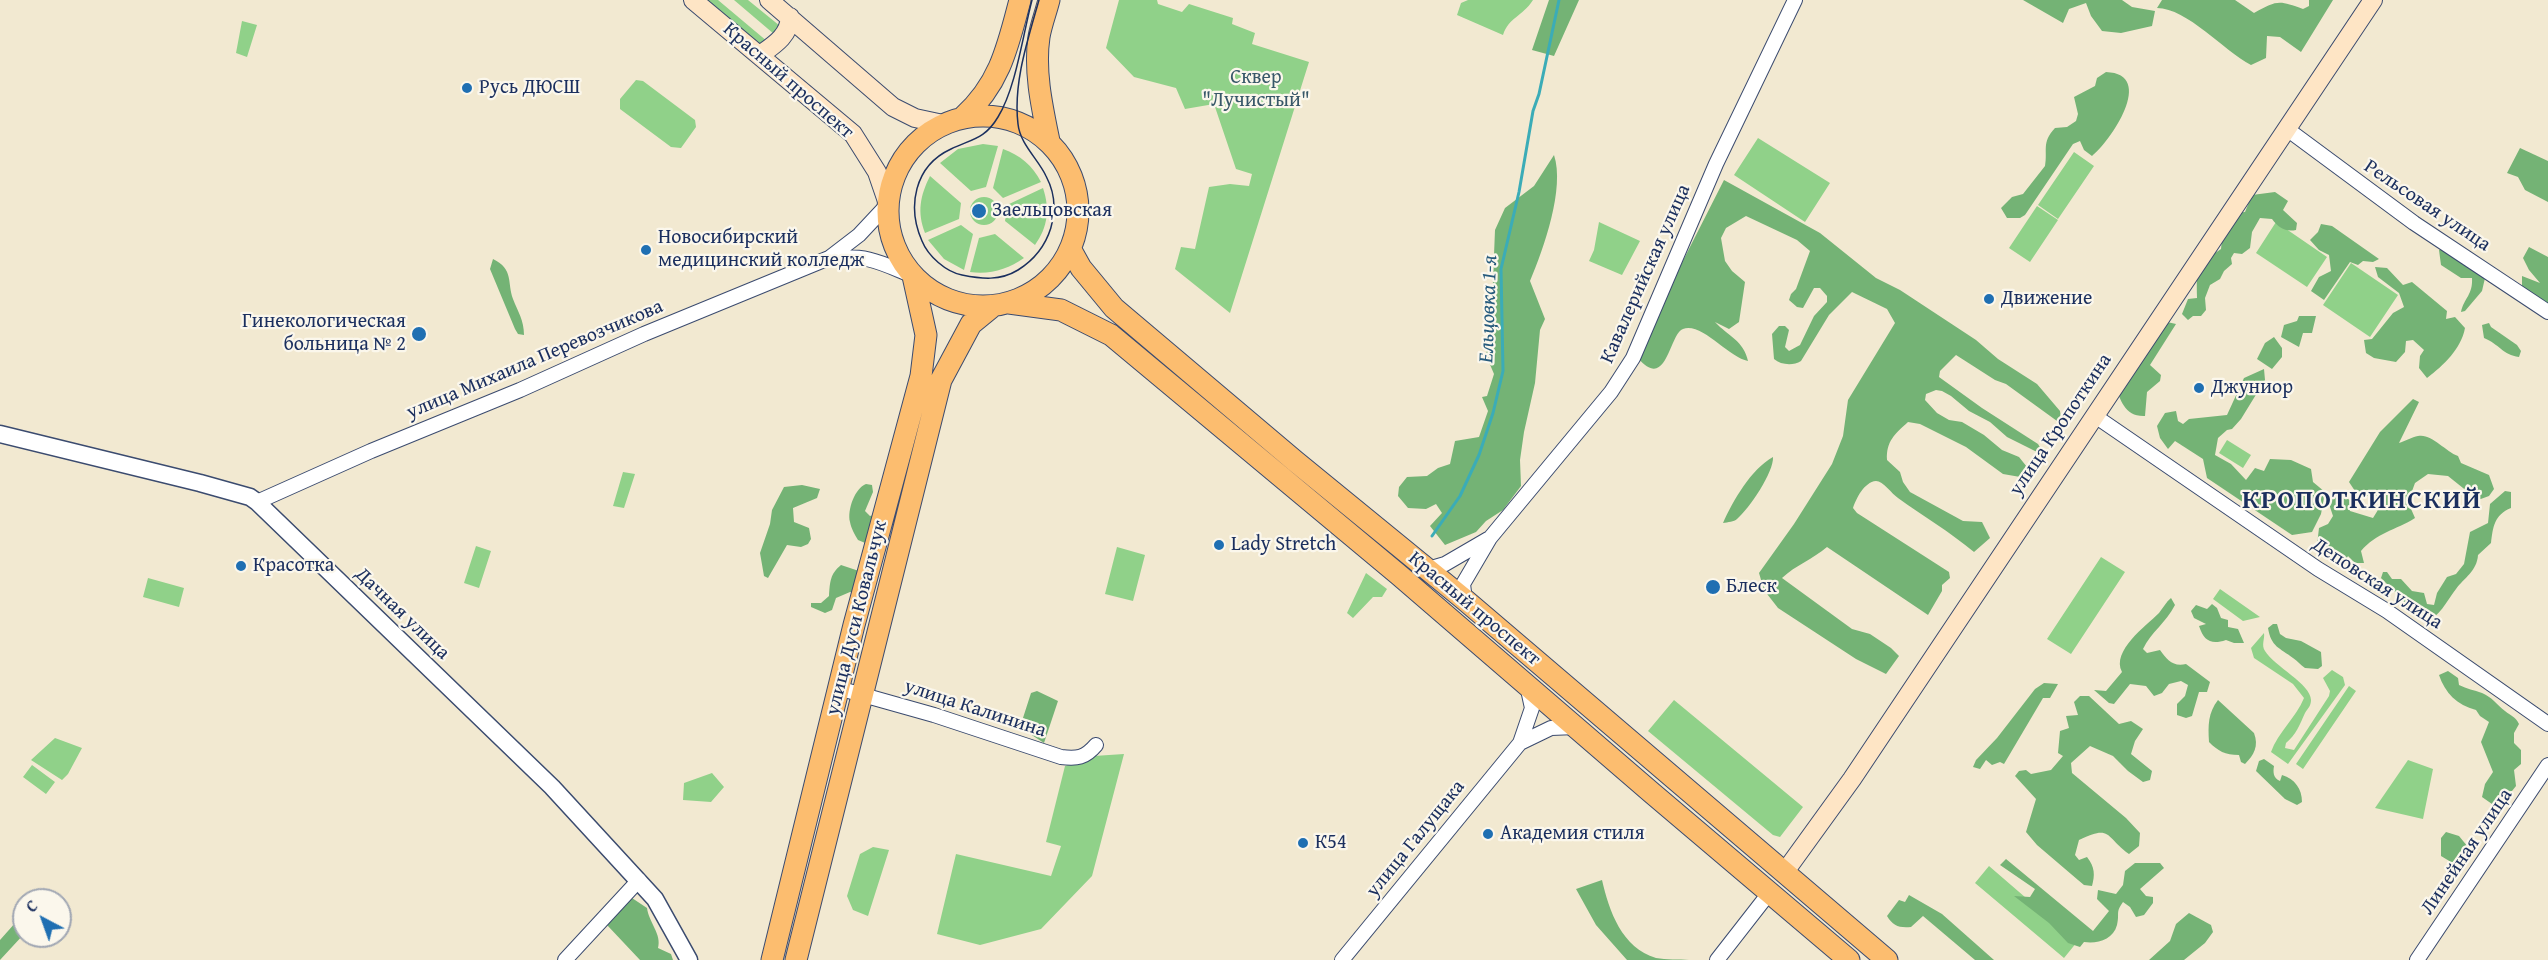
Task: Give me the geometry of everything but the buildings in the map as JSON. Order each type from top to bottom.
[{"type":"main road","name":"Красный проспект","points":[[693,0],[853,134],[877,172],[888,204]]},
{"type":"main road","points":[[769,0],[892,107],[915,118],[943,124]]},
{"type":"main road","points":[[963,117],[980,102],[989,88],[1007,49],[1020,0]]},
{"type":"main road","points":[[1049,0],[1039,37],[1038,57],[1040,97],[1049,141]]},
{"type":"main road","name":"улица Кропоткина","points":[[1784,873],[1852,779],[2373,0]]},
{"type":"main road","points":[[760,55],[779,41],[789,26],[790,17]]},
{"type":"main road","points":[[994,116],[1023,124],[1049,141],[1064,159],[1074,180],[1079,204],[1078,227],[1071,250],[1060,268],[1046,284],[1028,295],[1001,305],[963,304],[936,294],[913,276],[895,246],[889,230],[888,204],[893,179],[904,156],[922,138],[943,124],[963,117],[994,116]]},
{"type":"main road","name":"Красный проспект","points":[[1071,250],[1081,268],[1114,308],[1295,461],[1465,600],[1666,774],[1887,960]]},
{"type":"main road","name":"улица Дуси Ковальчук","points":[[772,960],[838,688],[921,376],[926,335],[913,276]]},
{"type":"main road","name":"Красный проспект","points":[[1001,305],[1061,310],[1111,336],[1399,574],[1652,793],[1850,960]]},
{"type":"main road","name":"улица Дуси Ковальчук","points":[[795,960],[941,380],[971,324],[1001,305]]},
{"type":"main road","points":[[1652,793],[1666,774]]},
{"type":"main road","points":[[1770,892],[1784,873]]},
{"type":"street","name":"Кавалерийская улица","points":[[1490,538],[1611,392],[1633,358],[1716,164],[1795,0]]},
{"type":"street","name":"Рельсовая улица","points":[[2287,129],[2414,223],[2548,312]]},
{"type":"street","points":[[829,258],[859,235],[888,204]]},
{"type":"street","points":[[829,258],[854,256],[871,258],[913,276]]},
{"type":"street","name":"улица Михаила Перевозчикова","points":[[257,502],[644,334],[829,258]]},
{"type":"street","name":"Деповская улица","points":[[2095,416],[2318,569],[2386,611],[2548,724]]},
{"type":"street","name":"Дачная улица","points":[[0,434],[200,483],[250,497],[257,502],[552,787],[655,899],[689,960]]},
{"type":"street","points":[[1428,569],[1445,564],[1490,538]]},
{"type":"street","points":[[1465,600],[1463,584],[1490,538]]},
{"type":"street","points":[[1520,743],[1532,708],[1527,685]]},
{"type":"street","name":"улица Калинина","points":[[838,688],[934,715],[1061,757],[1077,759],[1088,754],[1096,746]]},
{"type":"street","points":[[1520,743],[1551,728],[1576,727]]},
{"type":"street","name":"улица Галущака","points":[[1342,960],[1520,743]]},
{"type":"street","name":"Линейная улица","points":[[2417,960],[2548,765]]},
{"type":"street","points":[[565,960],[639,880]]},
{"type":"street","points":[[1717,960],[1770,892]]},
{"type":"green space","points":[[704,0],[718,0],[768,42],[762,49]]},
{"type":"green space","points":[[734,0],[748,0],[780,26],[774,34]]},
{"type":"green space","name":"Сквер \"Лучистый\"","points":[[1119,0],[1157,0],[1158,4],[1182,12],[1189,4],[1233,18],[1232,24],[1255,33],[1252,44],[1309,62],[1230,313],[1175,269],[1181,247],[1195,249],[1209,187],[1230,184],[1249,186],[1252,174],[1236,169],[1214,104],[1185,109],[1176,88],[1134,77],[1106,48]]},
{"type":"green space","points":[[1468,0],[1533,0],[1512,20],[1503,35],[1457,15],[1461,3]]},
{"type":"green space","points":[[1549,0],[1579,0],[1554,56],[1532,50]]},
{"type":"green space","points":[[2023,0],[2122,0],[2132,7],[2155,11],[2152,26],[2121,33],[2102,31],[2091,16],[2086,3],[2069,9],[2063,23]]},
{"type":"green space","points":[[2162,0],[2235,0],[2254,13],[2278,3],[2303,9],[2309,6],[2309,0],[2333,0],[2301,52],[2280,37],[2267,36],[2266,58],[2251,65],[2193,22],[2169,10],[2157,8]]},
{"type":"green space","points":[[242,21],[257,25],[247,57],[236,53]]},
{"type":"green space","points":[[2106,72],[2121,76],[2128,84],[2129,96],[2118,124],[2092,156],[2084,150],[2080,141],[2073,144],[2025,215],[2020,218],[2007,218],[2001,208],[2012,197],[2023,194],[2045,166],[2046,142],[2051,133],[2055,128],[2067,127],[2076,121],[2078,114],[2074,97],[2095,86],[2097,78]]},
{"type":"green space","points":[[636,80],[643,81],[695,120],[696,127],[681,148],[671,147],[620,109],[620,99]]},
{"type":"green space","points":[[1758,138],[1830,183],[1805,222],[1734,175]]},
{"type":"green space","points":[[983,144],[998,146],[986,187],[971,191],[940,163],[958,149]]},
{"type":"green space","points":[[2520,148],[2548,161],[2548,202],[2525,190],[2518,177],[2507,173]]},
{"type":"green space","points":[[1003,149],[1015,154],[1025,162],[1041,182],[1003,198],[993,188]]},
{"type":"green space","points":[[2074,152],[2094,166],[2058,219],[2038,205]]},
{"type":"green space","points":[[1554,155],[1557,169],[1555,201],[1547,235],[1530,281],[1545,319],[1540,330],[1535,383],[1524,432],[1520,460],[1521,486],[1503,510],[1486,521],[1476,532],[1445,545],[1430,526],[1442,513],[1436,504],[1426,509],[1408,508],[1398,496],[1399,487],[1407,477],[1427,476],[1438,468],[1450,464],[1455,441],[1479,437],[1488,411],[1482,397],[1487,396],[1494,374],[1486,355],[1491,330],[1495,230],[1505,208],[1534,186]]},
{"type":"green space","points":[[930,176],[961,203],[959,219],[925,233],[921,218],[921,204]]},
{"type":"green space","points":[[1724,180],[1820,233],[1876,278],[1900,290],[1976,340],[1998,359],[2037,384],[2060,411],[2061,418],[2057,421],[2006,384],[1995,380],[1956,355],[1940,371],[1939,377],[2038,444],[2041,449],[2037,452],[2007,437],[1990,422],[1969,411],[1942,391],[1936,390],[1926,394],[1925,400],[1937,413],[1949,420],[1962,422],[1984,435],[2002,450],[2019,457],[2027,467],[2026,478],[2003,474],[1966,447],[1920,424],[1908,422],[1892,438],[1887,460],[1900,472],[1910,492],[1963,521],[1982,522],[1990,538],[1974,552],[1898,498],[1882,483],[1872,482],[1864,488],[1853,508],[1857,513],[1949,572],[1950,578],[1942,585],[1942,591],[1928,615],[1827,547],[1782,578],[1852,629],[1870,634],[1891,648],[1899,656],[1886,674],[1856,659],[1778,608],[1764,590],[1759,573],[1794,524],[1832,464],[1843,436],[1848,400],[1895,323],[1887,309],[1852,292],[1829,315],[1801,361],[1784,364],[1777,361],[1774,359],[1772,334],[1779,326],[1785,326],[1789,330],[1785,347],[1789,351],[1800,345],[1814,316],[1827,302],[1827,296],[1820,288],[1814,288],[1803,308],[1797,307],[1789,300],[1796,289],[1810,251],[1797,240],[1746,216],[1726,228],[1721,238],[1725,261],[1732,271],[1745,282],[1739,322],[1729,329],[1715,322],[1743,348],[1748,361],[1732,354],[1707,335],[1690,328],[1678,333],[1666,358],[1655,369],[1648,367],[1638,358],[1653,330],[1662,302]]},
{"type":"green space","points":[[1043,188],[1047,211],[1043,231],[1035,245],[1005,221],[1007,205]]},
{"type":"green space","points":[[2275,192],[2288,201],[2283,210],[2297,223],[2296,230],[2285,230],[2272,219],[2260,218],[2252,232],[2250,248],[2242,254],[2234,253],[2231,258],[2232,264],[2224,271],[2220,279],[2210,285],[2205,298],[2206,310],[2201,316],[2193,316],[2188,320],[2182,314],[2188,299],[2197,298],[2199,269],[2206,260],[2221,249],[2223,229],[2232,213],[2245,212],[2252,195]]},
{"type":"green space","points":[[984,197],[994,201],[998,211],[994,221],[984,225],[974,221],[970,211],[974,201]]},
{"type":"green space","points":[[2037,206],[2058,220],[2030,262],[2009,248]]},
{"type":"green space","points":[[1599,222],[1640,241],[1622,275],[1589,261],[1594,250]]},
{"type":"green space","points":[[2276,222],[2327,257],[2307,287],[2256,253]]},
{"type":"green space","points":[[2321,224],[2332,226],[2379,259],[2373,262],[2363,261],[2358,265],[2350,262],[2324,300],[2311,291],[2319,277],[2331,271],[2329,255],[2319,250],[2310,240],[2318,232]]},
{"type":"green space","points":[[961,225],[973,234],[964,270],[944,259],[928,240]]},
{"type":"green space","points":[[995,234],[1024,258],[998,270],[985,273],[970,272],[979,238]]},
{"type":"green space","points":[[2529,247],[2548,257],[2548,305],[2522,286],[2522,276],[2540,283],[2523,258]]},
{"type":"green space","points":[[2447,248],[2480,270],[2485,278],[2482,291],[2465,311],[2461,312],[2470,293],[2472,278],[2461,278],[2441,265],[2439,250]]},
{"type":"green space","points":[[493,259],[500,263],[507,272],[511,293],[522,320],[524,335],[518,334],[515,329],[490,269]]},
{"type":"green space","points":[[2351,263],[2398,295],[2370,337],[2323,305]]},
{"type":"green space","points":[[2375,267],[2387,268],[2403,285],[2412,282],[2447,311],[2446,319],[2455,317],[2465,328],[2460,343],[2451,356],[2427,378],[2419,368],[2420,356],[2424,350],[2413,340],[2406,341],[2405,352],[2396,362],[2374,358],[2366,353],[2364,340],[2372,339],[2393,313],[2404,307],[2399,293],[2378,277]]},
{"type":"green space","points":[[2299,316],[2316,316],[2312,333],[2303,333],[2299,347],[2281,337],[2284,325],[2297,321]]},
{"type":"green space","points":[[2167,322],[2176,324],[2150,365],[2161,375],[2160,381],[2147,392],[2145,416],[2138,416],[2124,406],[2115,384]]},
{"type":"green space","points":[[2489,323],[2491,327],[2517,345],[2521,351],[2519,357],[2509,354],[2484,338],[2482,325]]},
{"type":"green space","points":[[2274,337],[2282,348],[2282,357],[2272,369],[2257,359],[2265,343]]},
{"type":"green space","points":[[2264,369],[2265,380],[2241,419],[2232,429],[2227,430],[2218,438],[2215,455],[2231,464],[2246,480],[2255,468],[2264,471],[2270,459],[2291,460],[2311,469],[2313,482],[2325,492],[2321,514],[2312,532],[2292,535],[2207,478],[2203,459],[2175,441],[2168,449],[2160,438],[2157,426],[2165,413],[2176,411],[2178,421],[2183,424],[2189,419],[2227,415],[2244,378]]},
{"type":"green space","points":[[2413,399],[2419,402],[2399,443],[2413,437],[2428,437],[2458,456],[2461,463],[2489,475],[2494,489],[2489,496],[2478,500],[2448,476],[2428,474],[2415,483],[2408,502],[2415,518],[2367,545],[2361,551],[2364,563],[2355,563],[2348,556],[2341,568],[2332,555],[2317,545],[2319,528],[2328,524],[2333,516],[2328,501],[2330,495],[2337,494],[2350,500],[2350,511],[2373,518],[2381,505],[2375,499],[2355,491],[2349,482],[2380,432]]},
{"type":"green space","points":[[2227,440],[2251,455],[2243,468],[2219,453]]},
{"type":"green space","points":[[1773,457],[1765,481],[1748,507],[1736,520],[1723,523],[1750,477]]},
{"type":"green space","points":[[623,472],[635,474],[624,508],[613,506]]},
{"type":"green space","points":[[866,484],[872,485],[873,492],[865,511],[870,516],[874,515],[870,545],[858,540],[849,517],[855,495]]},
{"type":"green space","points":[[802,485],[820,489],[817,498],[793,508],[794,522],[809,528],[811,539],[808,544],[801,547],[787,545],[768,578],[764,576],[760,553],[770,524],[772,510],[784,487]]},
{"type":"green space","points":[[2505,491],[2511,492],[2511,508],[2498,518],[2491,543],[2478,555],[2473,570],[2438,613],[2427,620],[2411,614],[2400,605],[2401,598],[2381,578],[2383,572],[2387,572],[2392,579],[2401,579],[2412,591],[2424,593],[2427,604],[2434,605],[2437,593],[2447,577],[2456,574],[2464,564],[2470,532],[2488,523],[2490,504]]},
{"type":"green space","points":[[476,546],[491,551],[479,588],[464,583]]},
{"type":"green space","points":[[1117,547],[1145,555],[1133,601],[1105,594]]},
{"type":"green space","points":[[2101,557],[2125,572],[2071,654],[2047,639]]},
{"type":"green space","points":[[841,565],[859,571],[857,593],[850,592],[836,598],[832,610],[825,613],[811,607],[811,603],[821,603],[829,596],[831,579]]},
{"type":"green space","points":[[1366,573],[1387,589],[1382,597],[1373,597],[1353,618],[1347,613]]},
{"type":"green space","points":[[148,578],[184,588],[179,607],[143,597]]},
{"type":"green space","points":[[2220,589],[2260,617],[2243,621],[2213,599]]},
{"type":"green space","points":[[2171,598],[2175,605],[2143,649],[2147,653],[2160,650],[2171,662],[2186,664],[2210,682],[2207,692],[2199,692],[2192,716],[2186,718],[2177,715],[2177,704],[2185,696],[2188,685],[2181,681],[2169,684],[2162,693],[2154,696],[2146,686],[2130,684],[2114,704],[2109,703],[2094,690],[2106,691],[2122,672],[2121,656],[2125,648]]},
{"type":"green space","points":[[2212,604],[2217,608],[2221,618],[2228,620],[2228,627],[2238,629],[2244,643],[2226,640],[2212,642],[2203,635],[2199,626],[2206,624],[2194,618],[2191,611],[2196,605],[2207,609]]},
{"type":"green space","points":[[2277,624],[2280,634],[2286,638],[2301,641],[2321,652],[2322,666],[2318,669],[2305,668],[2277,646],[2269,634],[2268,628]]},
{"type":"green space","points":[[2264,633],[2265,651],[2299,681],[2311,700],[2285,748],[2294,750],[2329,696],[2330,691],[2323,678],[2332,670],[2343,677],[2345,685],[2288,764],[2271,752],[2304,698],[2293,684],[2254,658],[2251,648]]},
{"type":"green space","points":[[2448,671],[2458,678],[2459,685],[2489,697],[2519,724],[2514,733],[2514,743],[2521,750],[2521,764],[2514,770],[2516,786],[2500,806],[2482,797],[2485,784],[2493,772],[2481,742],[2489,722],[2476,710],[2463,705],[2448,693],[2439,675]]},
{"type":"green space","points":[[2044,683],[2058,684],[2050,698],[2043,698],[2004,764],[2000,762],[1992,765],[1986,760],[1980,769],[1973,767],[1976,760],[1997,738],[2035,689]]},
{"type":"green space","points":[[2349,686],[2356,691],[2303,769],[2296,764]]},
{"type":"green space","points":[[1037,691],[1058,701],[1044,743],[1024,730],[1022,721],[1031,693]]},
{"type":"green space","points":[[2080,696],[2089,696],[2119,724],[2131,721],[2143,729],[2135,741],[2131,754],[2152,771],[2150,780],[2143,782],[2113,756],[2090,746],[2071,763],[2072,773],[2126,818],[2140,833],[2139,846],[2129,854],[2103,833],[2079,840],[2075,855],[2079,860],[2087,857],[2092,864],[2094,875],[2092,886],[2084,885],[2037,845],[2026,832],[2036,799],[2015,776],[2019,771],[2026,770],[2031,774],[2051,770],[2063,756],[2058,753],[2060,731],[2069,728],[2066,716],[2078,715],[2074,702]]},
{"type":"green space","points":[[1674,700],[1803,807],[1780,837],[1773,835],[1648,731]]},
{"type":"green space","points":[[2218,700],[2254,733],[2255,750],[2245,764],[2241,762],[2239,755],[2222,752],[2209,742],[2209,720]]},
{"type":"green space","points":[[55,738],[82,748],[68,774],[62,780],[31,760]]},
{"type":"green space","points":[[1124,754],[1092,876],[1041,929],[980,945],[937,934],[956,854],[1051,876],[1061,846],[1046,842],[1065,766],[1094,756]]},
{"type":"green space","points":[[2264,759],[2274,766],[2274,775],[2278,780],[2280,781],[2282,775],[2294,782],[2299,789],[2302,802],[2297,805],[2285,799],[2256,771],[2259,761]]},
{"type":"green space","points":[[2408,760],[2433,769],[2423,819],[2375,808]]},
{"type":"green space","points":[[32,765],[55,782],[46,794],[23,777]]},
{"type":"green space","points":[[712,773],[724,787],[711,802],[683,800],[684,783]]},
{"type":"green space","points":[[2446,832],[2459,836],[2468,847],[2467,857],[2461,863],[2451,862],[2441,856],[2441,838]]},
{"type":"green space","points":[[873,847],[889,850],[868,916],[853,910],[847,896],[860,854]]},
{"type":"green space","points":[[2006,859],[2093,931],[2109,911],[2097,899],[2098,890],[2116,894],[2123,885],[2125,871],[2135,863],[2160,863],[2164,868],[2140,889],[2146,896],[2153,897],[2153,903],[2144,915],[2136,917],[2130,907],[2123,902],[2118,911],[2117,925],[2112,934],[2099,941],[2084,942],[2080,947],[2068,943],[2049,923],[2014,896],[2030,897],[2035,889],[2000,865]]},
{"type":"green space","points":[[1989,866],[2077,942],[2064,958],[1975,883]]},
{"type":"green space","points":[[1602,880],[1613,916],[1634,946],[1656,958],[1689,960],[1627,960],[1596,925],[1576,889]]},
{"type":"green space","points":[[1909,895],[1942,914],[1994,960],[1975,960],[1923,916],[1911,927],[1900,927],[1894,924],[1887,916],[1899,900],[1905,902]]},
{"type":"green space","points":[[632,898],[647,908],[657,933],[658,948],[671,954],[673,960],[640,960],[607,925]]},
{"type":"green space","points":[[2189,913],[2211,925],[2213,932],[2205,943],[2184,960],[2149,960],[2170,941],[2176,924]]},
{"type":"green space","points":[[12,926],[12,947],[0,960],[0,940]]},
{"type":"waterway","name":"Ельцовка 1-я","points":[[1432,536],[1460,496],[1479,455],[1493,413],[1503,371],[1501,269],[1519,192],[1533,111],[1539,94],[1559,0]]},
{"type":"tram line","points":[[1032,0],[1010,91],[998,117],[983,134],[939,156],[929,166],[917,189],[915,215],[917,228],[925,247],[944,267],[962,275],[991,278],[1011,274],[1029,262],[1038,252],[1051,228],[1054,202],[1051,189],[1043,170],[1019,131],[1017,109],[1022,61],[1039,0]]},
{"type":"place","name":"Русь ДЮСШ","points":[[467,88]]},
{"type":"place","name":"Заельцовская","points":[[979,211]]},
{"type":"place","name":"Новосибирский медицинский колледж","points":[[646,250]]},
{"type":"place","name":"Движение","points":[[1989,299]]},
{"type":"place","name":"Гинекологическая больница № 2","points":[[419,334]]},
{"type":"place","name":"Джуниор","points":[[2199,388]]},
{"type":"place","name":"Lady Stretch","points":[[1219,545]]},
{"type":"place","name":"Красотка","points":[[241,566]]},
{"type":"place","name":"Блеск","points":[[1713,587]]},
{"type":"place","name":"Академия стиля","points":[[1488,834]]},
{"type":"place","name":"К54","points":[[1303,843]]},
{"type":"district","name":"КРОПОТКИНСКИЙ","points":[[2362,501]]}]
